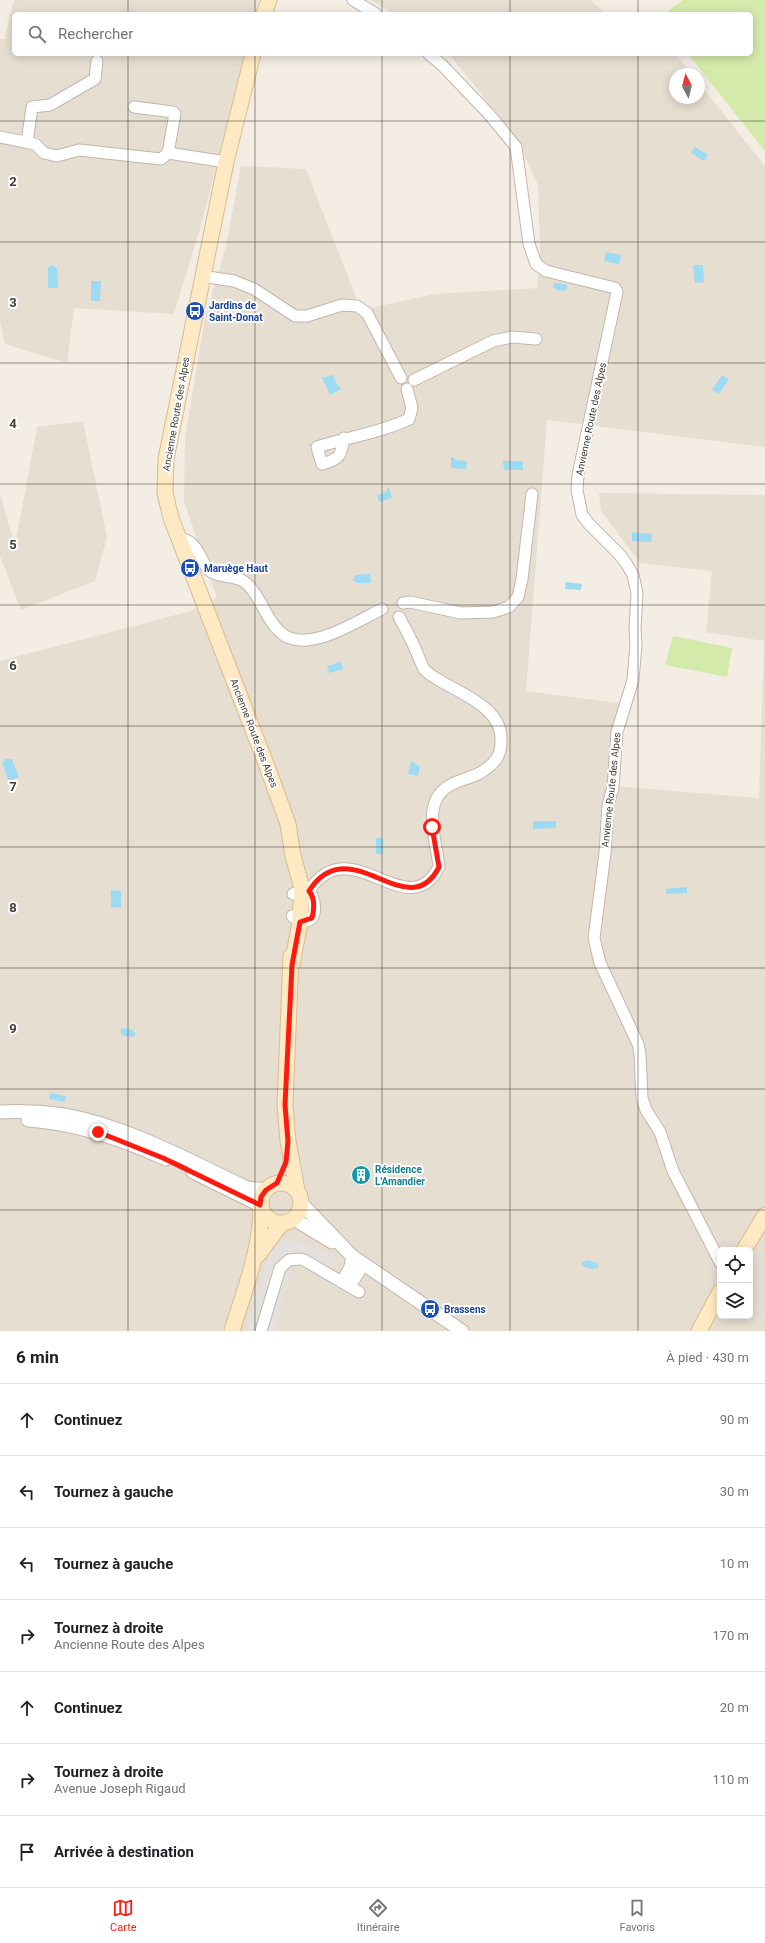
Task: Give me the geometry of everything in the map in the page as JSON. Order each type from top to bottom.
[{"type":"main road","points":[[265,12],[269,0]]},
{"type":"main road","name":"Ancienne Route des Alpes","points":[[252,56],[226,162],[202,276],[166,459],[165,493],[177,538],[288,824],[301,891],[296,919],[292,965],[285,1105],[288,1141],[300,1197]]},
{"type":"main road","name":"Ancienne Route des Alpes","points":[[271,1186],[286,1162],[288,1141]]},
{"type":"main road","points":[[232,1331],[253,1262],[260,1229],[261,1197],[271,1186],[288,1184],[300,1197],[300,1212],[288,1222],[253,1262]]},
{"type":"main road","points":[[261,1207],[265,1217],[272,1222],[288,1222]]},
{"type":"main road","points":[[746,1247],[765,1215]]},
{"type":"main road","points":[[699,1331],[717,1298]]},
{"type":"street","points":[[353,0],[373,12]]},
{"type":"street","name":"Anvienne Route des Alpes","points":[[431,56],[442,65],[488,113],[516,147],[529,244],[536,264],[546,271],[616,288],[617,292],[578,475],[577,490],[582,515],[589,524],[620,554],[632,575],[637,593],[635,628],[636,646],[632,680],[617,732],[613,788],[608,805],[605,853],[594,938],[600,963],[638,1044],[640,1054],[642,1098],[646,1110],[660,1132],[673,1171],[717,1256]]},
{"type":"street","points":[[27,142],[32,107],[50,105],[95,78],[97,61]]},
{"type":"street","points":[[0,137],[35,144],[44,153],[57,156],[79,150],[161,159],[168,153],[175,114],[173,112],[134,107]]},
{"type":"street","points":[[168,153],[226,162]]},
{"type":"street","points":[[202,276],[234,281],[254,289],[295,316],[307,316],[342,305],[357,306],[367,314],[401,378],[407,375],[411,385],[412,408],[409,419],[400,424],[344,438]]},
{"type":"street","points":[[411,385],[493,342],[512,337],[536,339]]},
{"type":"street","points":[[403,603],[410,602],[461,613],[493,612],[509,607],[518,597],[522,579],[532,494]]},
{"type":"street","points":[[177,538],[192,543],[209,570],[216,574],[237,578],[246,583],[279,632],[299,641],[308,641],[345,628],[382,609]]},
{"type":"street","points":[[301,891],[330,870],[344,868],[365,872],[390,883],[405,887],[418,886],[428,882],[439,867],[432,827],[432,815],[437,800],[446,788],[459,780],[481,773],[493,764],[500,753],[501,740],[499,725],[494,716],[478,703],[434,678],[424,669],[399,617]]},
{"type":"street","points":[[296,919],[312,918],[314,912],[312,893],[301,891]]},
{"type":"street","points":[[0,1112],[45,1113],[101,1124],[135,1136],[247,1188],[271,1186]]},
{"type":"street","points":[[0,1120],[40,1121],[106,1135],[163,1158],[261,1207]]},
{"type":"street","points":[[300,1197],[349,1253],[351,1286]]},
{"type":"street","points":[[288,1222],[349,1253],[462,1331]]},
{"type":"street","points":[[261,1331],[280,1268],[289,1260],[304,1260],[351,1286]]},
{"type":"street","points":[[351,1286],[364,1264]]},
{"type":"shaded area","points":[[14,0],[258,0],[255,12],[12,12],[12,56],[244,56],[202,222],[174,314],[74,308],[67,363],[5,344],[0,320],[0,39],[5,39]]},
{"type":"shaded area","points":[[371,0],[591,0],[604,12],[391,12]]},
{"type":"shaded area","points":[[451,56],[678,56],[687,68],[669,68],[669,104],[705,104],[705,91],[765,166],[765,447],[547,420],[526,691],[625,704],[614,786],[759,798],[764,641],[706,632],[712,571],[640,563],[601,511],[599,493],[765,495],[765,1331],[0,1331],[0,661],[191,611],[217,598],[184,501],[185,438],[205,318],[226,246],[241,166],[306,169],[361,310],[435,294],[537,288],[540,251],[538,185],[516,137]]},
{"type":"shaded area","points":[[83,421],[107,537],[95,581],[21,610],[0,556],[0,493],[15,546],[37,427]]},
{"type":"shaded area","points":[[287,1240],[302,1242],[336,1257],[326,1272],[304,1260],[280,1268],[292,1271],[275,1331],[246,1331],[271,1252],[277,1245]]},
{"type":"green space","points":[[683,0],[765,0],[765,151],[705,75],[705,68],[699,68],[690,56],[753,56],[753,12],[667,12]]},
{"type":"green space","points":[[673,636],[732,648],[727,677],[665,665]]},
{"type":"water","points":[[695,147],[708,155],[704,161],[691,153]]},
{"type":"water","points":[[606,252],[621,255],[619,264],[604,261]]},
{"type":"water","points":[[52,265],[57,268],[58,288],[48,288],[48,268]]},
{"type":"water","points":[[693,265],[703,265],[704,282],[695,283]]},
{"type":"water","points":[[91,281],[101,281],[100,301],[91,301]]},
{"type":"water","points":[[554,283],[566,284],[568,288],[566,290],[559,291],[553,288]]},
{"type":"water","points":[[333,375],[338,387],[340,386],[341,389],[330,395],[322,378]]},
{"type":"water","points":[[722,375],[729,379],[719,394],[712,390]]},
{"type":"water","points":[[451,457],[455,458],[455,460],[467,461],[466,469],[451,468]]},
{"type":"water","points":[[503,461],[523,461],[523,470],[504,470]]},
{"type":"water","points":[[389,488],[392,498],[379,502],[377,495],[387,492],[387,489]]},
{"type":"water","points":[[632,532],[652,534],[651,542],[632,541]]},
{"type":"water","points":[[370,574],[371,583],[356,583],[353,580],[355,575]]},
{"type":"water","points":[[566,582],[582,584],[581,590],[565,589]]},
{"type":"water","points":[[341,662],[343,669],[329,673],[327,666]]},
{"type":"water","points":[[6,759],[12,759],[19,777],[9,781],[2,763]]},
{"type":"water","points":[[411,761],[420,766],[418,776],[408,774]]},
{"type":"water","points":[[533,821],[556,821],[556,828],[533,829]]},
{"type":"water","points":[[376,838],[383,838],[383,854],[376,854]]},
{"type":"water","points":[[687,887],[687,893],[666,894],[666,889]]},
{"type":"water","points":[[111,890],[121,891],[121,908],[111,907]]},
{"type":"water","points":[[122,1028],[130,1029],[136,1033],[134,1037],[124,1036],[120,1032]]},
{"type":"water","points":[[50,1093],[66,1096],[65,1102],[49,1099]]},
{"type":"water","points":[[586,1260],[598,1263],[598,1268],[591,1269],[583,1266],[582,1263]]},
{"type":"place","name":"Jardins de Saint-Donat","points":[[195,311]]},
{"type":"place","name":"Maruège Haut","points":[[190,568]]},
{"type":"place","name":"Résidence L'Amandier","points":[[361,1175]]},
{"type":"place","name":"Brassens","points":[[430,1309]]},
{"type":"route","points":[[98,1132],[163,1158],[260,1205],[261,1197],[271,1185],[277,1183],[286,1162],[288,1141],[285,1105],[292,965],[300,922],[312,918],[314,912],[312,893],[309,891],[315,882],[330,870],[344,868],[365,872],[390,883],[405,887],[418,886],[428,882],[439,867],[432,827]]}]
